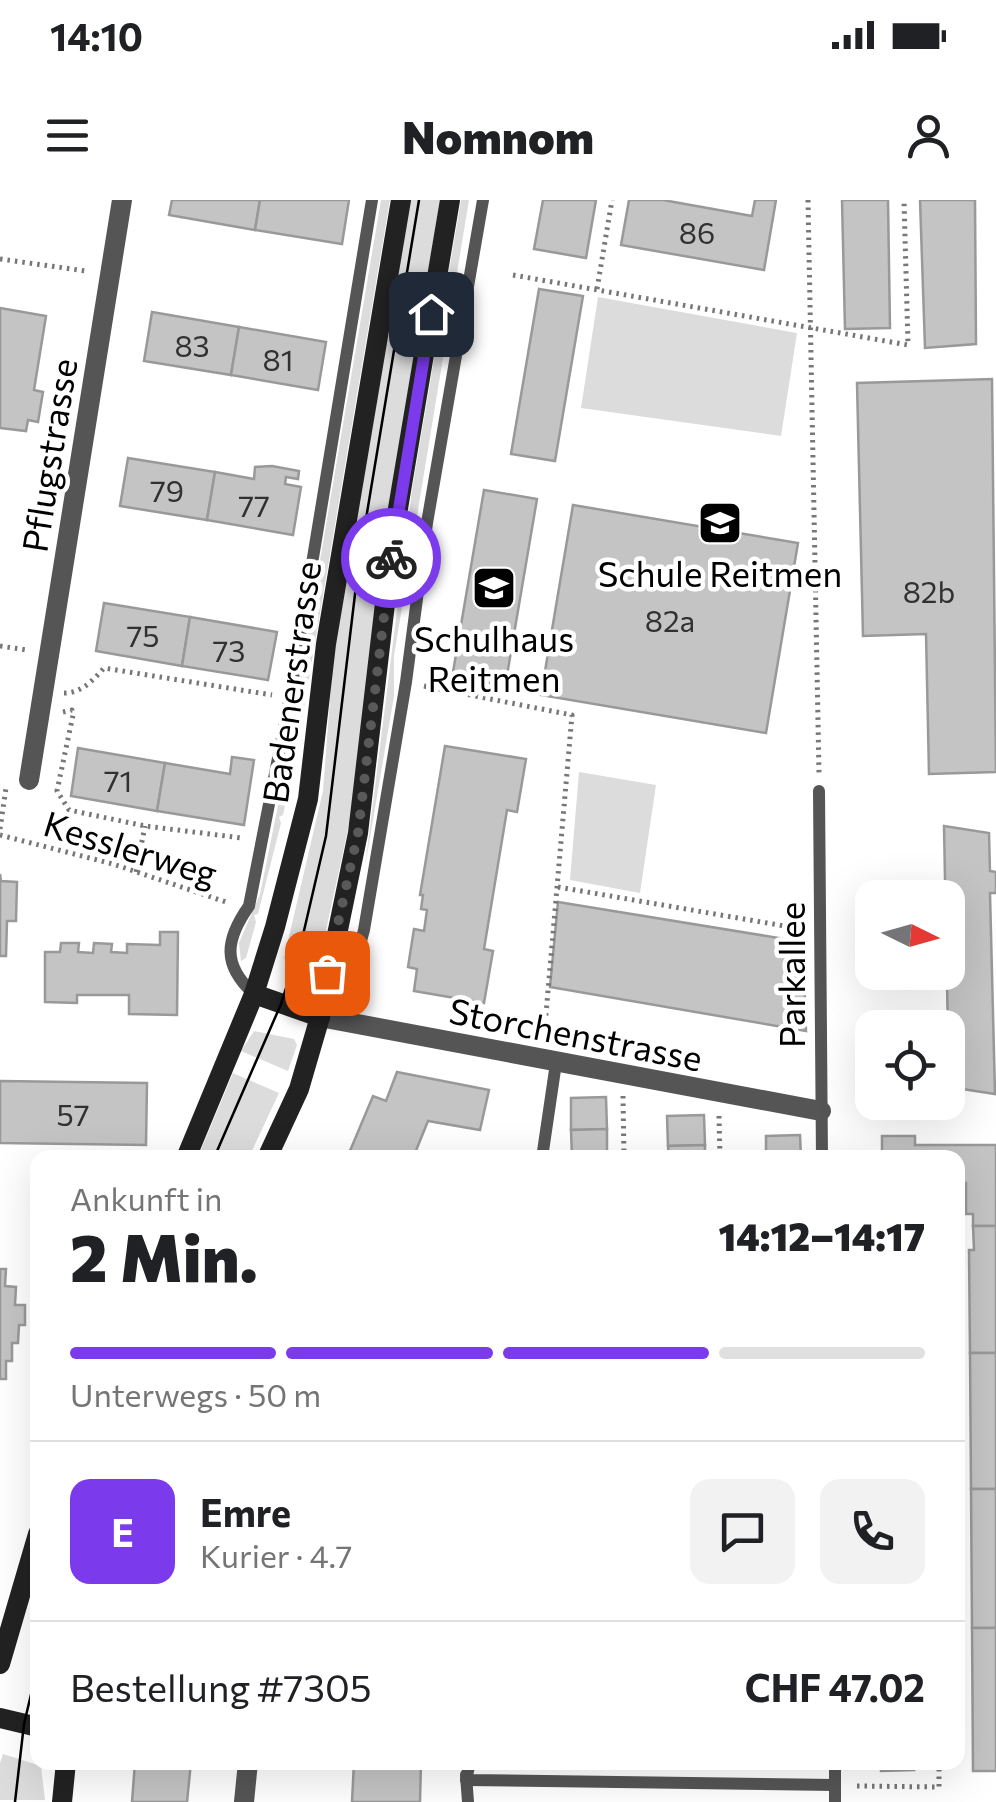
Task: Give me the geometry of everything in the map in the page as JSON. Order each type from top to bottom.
[{"type":"main road","name":"Badenerstrasse","points":[[189,1150],[254,994],[308,799],[323,660],[401,200]]},
{"type":"main road","points":[[271,1150],[299,1089],[320,1017],[358,833],[392,544],[450,200]]},
{"type":"main road","points":[[254,994],[320,1017]]},
{"type":"main road","points":[[0,1664],[30,1559]]},
{"type":"main road","points":[[0,1718],[30,1725]]},
{"type":"main road","points":[[62,1802],[65,1770]]},
{"type":"street","name":"Pflugstrasse","points":[[29,780],[122,200]]},
{"type":"street","name":"Storchenstrasse","points":[[320,1017],[821,1111]]},
{"type":"street","points":[[244,1802],[247,1770]]},
{"type":"lane","points":[[254,994],[238,980],[230,962],[232,936],[249,906],[290,697],[372,200]]},
{"type":"lane","points":[[320,1017],[351,977],[364,930],[406,682],[427,523],[483,200]]},
{"type":"lane","name":"Parkallee","points":[[819,792],[822,1150]]},
{"type":"lane","points":[[543,1150],[549,1061]]},
{"type":"lane","points":[[467,1770],[468,1802]]},
{"type":"lane","points":[[835,1770],[835,1802]]},
{"type":"lane","points":[[466,1780],[835,1786]]},
{"type":"path","points":[[597,289],[612,200]]},
{"type":"path","points":[[808,200],[819,792]]},
{"type":"path","points":[[513,276],[908,345],[904,200]]},
{"type":"path","points":[[0,260],[109,275]]},
{"type":"path","points":[[42,701],[85,687],[104,668],[290,697]]},
{"type":"path","points":[[406,682],[572,715],[549,1061]]},
{"type":"path","points":[[42,701],[72,710],[57,792],[69,810],[144,826],[261,841]]},
{"type":"path","points":[[136,872],[144,826]]},
{"type":"path","name":"Kesslerweg","points":[[0,836],[249,906]]},
{"type":"path","points":[[558,886],[820,932]]},
{"type":"path","points":[[623,1075],[624,1150]]},
{"type":"path","points":[[719,1092],[720,1150]]},
{"type":"path","points":[[835,1786],[939,1787],[939,1770]]},
{"type":"shaded area","points":[[381,200],[390,200],[296,755],[258,914],[254,915],[256,922],[246,958],[241,961],[239,943],[260,894],[281,791]]},
{"type":"shaded area","points":[[410,200],[440,200],[384,535],[352,811],[319,962],[316,972],[308,974],[288,965],[284,958],[323,791],[333,660]]},
{"type":"shaded area","points":[[461,200],[469,200],[394,656],[394,696],[365,867],[412,490]]},
{"type":"shaded area","points":[[598,297],[797,333],[781,436],[581,408]]},
{"type":"shaded area","points":[[579,772],[656,785],[640,893],[570,880]]},
{"type":"shaded area","points":[[254,1031],[294,1039],[297,1045],[288,1071],[241,1051]]},
{"type":"shaded area","points":[[233,1073],[279,1093],[252,1150],[201,1150]]},
{"type":"shaded area","points":[[3,1754],[30,1763],[30,1770],[41,1770],[45,1800],[0,1800]]},
{"type":"building","points":[[172,200],[260,200],[255,230],[169,215]]},
{"type":"building","points":[[260,200],[349,200],[342,244],[255,230]]},
{"type":"building","points":[[543,200],[596,200],[586,258],[534,249]]},
{"type":"building","points":[[629,200],[663,200],[752,216],[755,200],[776,200],[764,270],[621,245]]},
{"type":"building","points":[[842,200],[888,200],[890,328],[845,329]]},
{"type":"building","points":[[920,200],[975,200],[976,344],[925,348]]},
{"type":"building","points":[[539,289],[583,296],[555,461],[511,454]]},
{"type":"building","points":[[0,308],[46,316],[34,390],[43,392],[38,422],[28,420],[26,431],[0,428]]},
{"type":"building","points":[[152,312],[239,327],[231,375],[144,361]]},
{"type":"building","points":[[239,327],[326,342],[318,390],[231,375]]},
{"type":"building","points":[[992,379],[996,772],[929,774],[926,634],[863,636],[857,383]]},
{"type":"building","points":[[128,458],[215,472],[207,520],[120,506]]},
{"type":"building","points":[[255,467],[299,471],[298,479],[286,477],[285,484],[301,487],[293,535],[207,520],[215,472],[254,479]]},
{"type":"building","name":"Schulhaus Reitmen","points":[[484,490],[537,499],[505,687],[452,678]]},
{"type":"building","points":[[573,505],[798,543],[766,733],[541,695]]},
{"type":"building","points":[[104,603],[190,617],[182,666],[96,651]]},
{"type":"building","points":[[190,617],[277,632],[268,680],[182,666]]},
{"type":"building","points":[[445,746],[526,759],[517,812],[507,810],[484,949],[493,951],[484,1003],[414,991],[417,969],[408,967],[414,929],[424,931],[427,910],[421,909],[420,895]]},
{"type":"building","points":[[78,748],[165,763],[157,811],[71,796]]},
{"type":"building","points":[[232,757],[254,760],[244,825],[157,811],[165,763],[230,774]]},
{"type":"building","points":[[944,826],[989,833],[990,871],[996,872],[996,893],[990,893],[995,1094],[965,1089],[965,1010],[948,1010],[947,990],[965,990],[965,880],[945,880]]},
{"type":"building","points":[[0,874],[1,881],[17,882],[16,921],[7,921],[6,956],[0,956]]},
{"type":"building","points":[[558,902],[803,942],[806,1031],[550,987]]},
{"type":"building","points":[[160,932],[178,932],[177,1015],[129,1014],[129,995],[77,995],[77,1003],[45,1002],[45,952],[60,952],[61,943],[79,943],[78,952],[93,953],[94,943],[112,944],[111,952],[127,953],[127,944],[160,945]]},
{"type":"building","points":[[397,1072],[489,1090],[480,1130],[428,1121],[416,1150],[350,1150],[373,1096],[386,1101]]},
{"type":"building","points":[[0,1081],[147,1083],[146,1145],[0,1143]]},
{"type":"building","points":[[606,1097],[607,1129],[571,1130],[571,1098]]},
{"type":"building","points":[[704,1115],[705,1145],[668,1146],[667,1116]]},
{"type":"building","points":[[607,1129],[607,1150],[572,1150],[571,1130]]},
{"type":"building","points":[[800,1135],[801,1150],[766,1150],[766,1136]]},
{"type":"building","points":[[882,1136],[915,1136],[915,1145],[996,1145],[996,1226],[973,1226],[973,1214],[966,1214],[965,1150],[882,1150]]},
{"type":"building","points":[[705,1145],[705,1150],[668,1150],[668,1146]]},
{"type":"building","points":[[973,1226],[996,1226],[996,1353],[970,1353],[969,1250],[974,1250]]},
{"type":"building","points":[[0,1269],[6,1269],[5,1286],[16,1287],[15,1305],[25,1305],[25,1325],[19,1325],[18,1343],[12,1343],[6,1379],[0,1379]]},
{"type":"building","points":[[970,1353],[996,1353],[996,1489],[971,1489]]},
{"type":"building","points":[[971,1489],[996,1489],[996,1628],[972,1628]]},
{"type":"building","points":[[972,1628],[996,1628],[996,1771],[973,1771]]},
{"type":"building","points":[[134,1770],[190,1770],[187,1802],[132,1802]]},
{"type":"building","points":[[354,1770],[421,1770],[420,1802],[352,1802]]},
{"type":"tram line","points":[[217,1150],[281,1004],[303,935],[326,836],[359,561],[419,200]]},
{"type":"tram line","points":[[15,1802],[30,1699]]},
{"type":"way so far","points":[[327,973],[358,833],[369,762],[391,558]]},
{"type":"place","name":"Schule Reitmen","points":[[720,523]]},
{"type":"place","name":"Schulhaus Reitmen","points":[[494,588]]},
{"type":"route","points":[[391,558],[431,314]]}]
